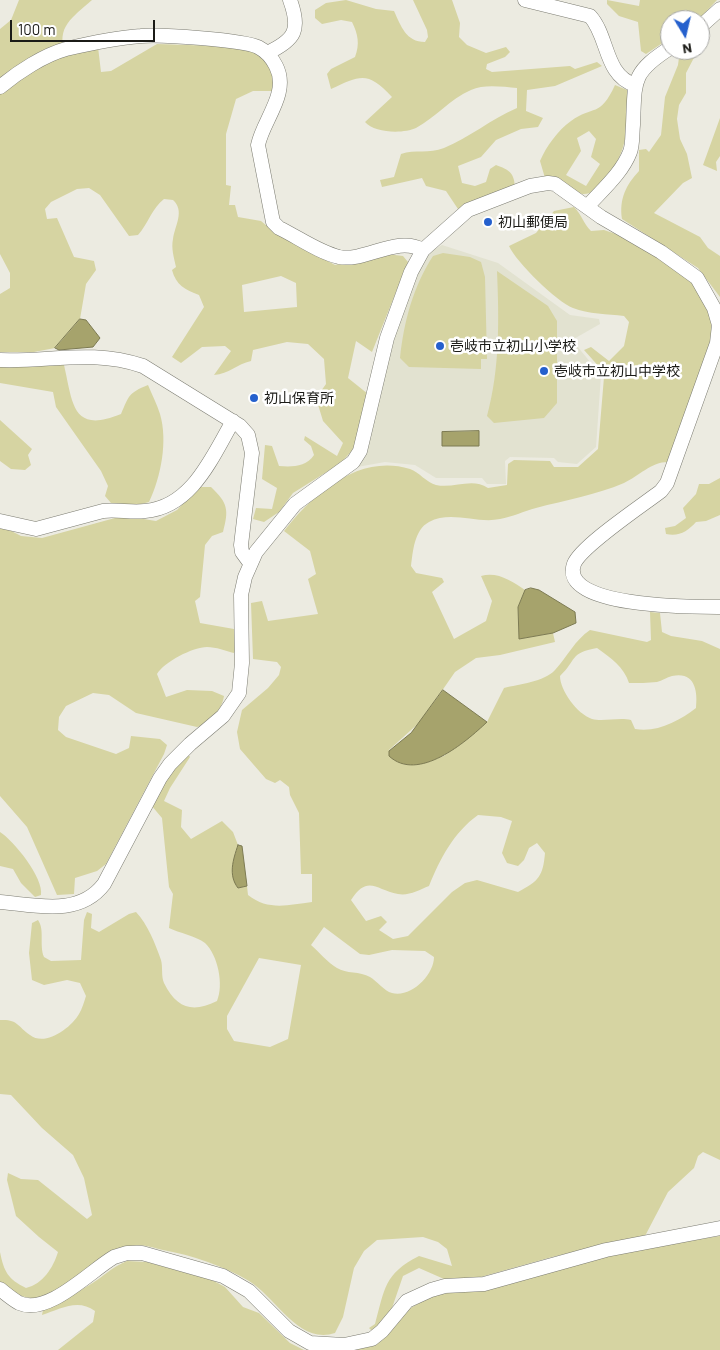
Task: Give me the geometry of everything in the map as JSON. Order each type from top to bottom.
[{"type":"street","points":[[268,53],[287,44],[292,36],[295,17],[290,0]]},
{"type":"street","points":[[525,0],[590,16],[600,31],[609,60],[616,71],[626,82],[635,84]]},
{"type":"street","points":[[710,18],[720,9]]},
{"type":"street","points":[[0,87],[29,68],[64,50],[103,41],[144,36],[211,40],[257,47],[268,53],[277,67],[279,93],[260,133],[258,145],[274,222],[279,228],[322,251],[340,257],[408,246],[423,250]]},
{"type":"street","points":[[587,207],[615,176],[629,155],[635,84],[642,68],[660,55]]},
{"type":"street","points":[[0,902],[69,907],[88,900],[104,884],[160,778],[170,764],[190,744],[224,716],[239,693],[242,663],[241,595],[250,562],[278,523],[295,504],[353,462],[360,451],[387,338],[411,272],[423,250],[468,210],[540,183],[555,184],[587,207],[661,252],[697,278],[714,308],[719,325],[718,343],[667,483],[661,491],[578,557],[574,564],[574,576],[581,588],[588,592],[640,604],[720,607]]},
{"type":"street","points":[[0,360],[92,356],[129,361],[143,366],[233,422],[248,435],[252,444],[250,484],[241,545],[242,552],[250,562]]},
{"type":"street","points":[[0,521],[36,529],[102,511],[144,512],[163,508],[190,490],[233,422]]},
{"type":"street","points":[[0,1289],[20,1303],[32,1305],[47,1302],[114,1257],[127,1253],[142,1253],[223,1276],[249,1291],[290,1331],[310,1343],[344,1345],[372,1339],[382,1331],[407,1301],[431,1290],[445,1286],[484,1284],[606,1250],[720,1228]]},
{"type":"shaded area","points":[[19,0],[92,0],[68,23],[64,30],[63,45],[65,55],[98,47],[101,72],[111,71],[157,44],[248,47],[268,65],[272,71],[274,84],[273,91],[253,91],[236,99],[226,134],[226,185],[231,186],[229,205],[235,205],[238,217],[261,221],[273,231],[335,265],[387,254],[403,256],[408,262],[372,352],[356,341],[348,378],[368,394],[355,447],[341,463],[293,493],[279,512],[264,522],[253,519],[256,508],[272,509],[277,488],[262,479],[265,445],[272,446],[279,466],[289,466],[303,464],[314,455],[311,446],[304,440],[305,436],[337,456],[343,443],[323,421],[316,398],[326,384],[324,359],[308,344],[287,342],[253,350],[251,361],[224,373],[214,375],[231,351],[225,346],[202,347],[181,363],[172,357],[204,307],[199,295],[182,286],[176,280],[172,270],[176,267],[172,242],[179,213],[177,204],[173,200],[164,199],[156,207],[138,235],[129,236],[100,195],[89,188],[77,189],[51,202],[45,209],[47,219],[57,218],[74,257],[94,261],[96,270],[86,284],[80,319],[55,348],[34,352],[0,352],[0,294],[10,288],[10,273],[0,254],[0,29],[11,20]],"holes":[[[281,276],[296,283],[297,307],[244,312],[242,285]]]},
{"type":"shaded area","points":[[346,0],[376,9],[394,11],[409,36],[418,41],[425,42],[428,37],[427,30],[413,0],[452,0],[460,23],[459,37],[467,45],[486,53],[506,47],[510,52],[505,57],[487,64],[486,69],[492,72],[570,66],[575,69],[597,62],[602,66],[555,86],[527,90],[526,111],[543,118],[538,127],[521,129],[496,140],[481,157],[458,166],[462,183],[475,186],[486,182],[490,169],[496,165],[510,172],[515,187],[458,209],[446,191],[426,186],[422,178],[382,187],[380,180],[394,177],[401,154],[444,148],[517,108],[517,88],[488,86],[476,88],[456,98],[423,124],[410,130],[397,132],[369,126],[365,122],[392,97],[377,83],[364,78],[350,81],[331,89],[327,74],[331,69],[355,57],[358,43],[357,35],[352,22],[341,20],[322,24],[315,18],[315,10],[326,3]]},
{"type":"shaded area","points":[[607,0],[639,6],[640,0],[717,0],[708,10],[660,10],[660,45],[646,54],[641,51],[638,22],[619,16],[607,4]]},
{"type":"shaded area","points":[[679,60],[693,60],[686,73],[686,93],[679,105],[677,119],[680,139],[687,154],[692,178],[683,183],[654,213],[700,237],[708,248],[720,256],[720,297],[698,268],[622,219],[621,212],[624,193],[639,171],[639,150],[646,149],[649,152],[661,135],[665,97]]},
{"type":"shaded area","points":[[615,85],[627,90],[627,127],[619,158],[603,182],[587,194],[578,194],[568,191],[545,178],[540,161],[553,139],[571,121],[600,107],[610,95]],"holes":[[[589,131],[596,139],[591,157],[600,164],[586,186],[566,175],[581,151],[577,138]]]},
{"type":"shaded area","points":[[720,118],[720,156],[716,162],[717,171],[703,165]]},
{"type":"shaded area","points":[[574,207],[591,231],[604,230],[619,235],[656,256],[687,277],[702,293],[711,320],[712,336],[668,462],[656,464],[630,480],[613,487],[509,517],[482,520],[446,517],[429,522],[420,530],[415,542],[411,566],[416,573],[442,578],[444,582],[432,592],[454,639],[486,621],[492,601],[481,576],[493,575],[510,580],[525,590],[518,607],[519,639],[553,633],[555,642],[500,655],[476,658],[455,672],[421,721],[389,750],[405,765],[444,756],[487,722],[504,688],[538,680],[550,674],[590,630],[647,642],[651,640],[650,612],[660,613],[662,632],[671,636],[702,641],[720,649],[720,1160],[703,1152],[698,1156],[694,1168],[668,1192],[645,1236],[552,1257],[470,1280],[444,1279],[419,1268],[403,1276],[392,1308],[373,1332],[369,1328],[375,1324],[384,1291],[392,1276],[407,1263],[419,1256],[452,1266],[447,1249],[438,1242],[423,1237],[377,1240],[364,1251],[354,1268],[343,1317],[335,1333],[322,1335],[310,1332],[299,1326],[259,1288],[239,1276],[196,1258],[137,1245],[122,1248],[108,1255],[54,1292],[42,1297],[31,1298],[14,1293],[0,1284],[0,1252],[3,1265],[8,1274],[26,1288],[42,1279],[53,1264],[58,1252],[16,1216],[7,1180],[8,1173],[21,1179],[38,1180],[87,1219],[92,1215],[84,1178],[73,1155],[42,1128],[11,1095],[0,1094],[0,1020],[14,1022],[30,1035],[43,1039],[57,1034],[70,1025],[79,1014],[86,996],[80,983],[67,980],[44,985],[32,980],[29,953],[32,923],[38,920],[40,924],[44,957],[51,961],[81,960],[84,920],[87,912],[92,914],[91,928],[99,932],[129,914],[136,912],[148,928],[154,941],[161,960],[164,983],[174,998],[186,1006],[193,1007],[208,1005],[217,1001],[220,979],[210,948],[192,936],[169,928],[173,894],[169,887],[162,818],[151,805],[168,775],[188,754],[190,757],[164,801],[182,810],[181,827],[191,839],[222,821],[233,832],[238,845],[235,855],[238,888],[247,886],[248,895],[271,905],[278,906],[312,902],[312,874],[301,874],[299,813],[290,795],[289,787],[280,780],[275,783],[266,779],[240,749],[237,732],[242,710],[268,688],[279,675],[281,667],[277,662],[253,659],[251,603],[262,601],[268,621],[318,614],[308,579],[316,574],[310,551],[284,531],[309,503],[323,491],[355,472],[373,467],[391,466],[410,469],[436,485],[449,486],[476,483],[488,488],[507,485],[508,464],[514,460],[550,461],[554,467],[578,467],[598,449],[604,377],[601,369],[584,350],[591,347],[609,361],[624,346],[629,322],[624,316],[585,312],[566,304],[538,281],[513,253],[509,246],[536,233],[554,211]],"holes":[[[597,648],[612,659],[624,672],[629,683],[657,682],[672,676],[686,676],[690,679],[695,689],[696,708],[667,725],[643,730],[635,729],[631,720],[596,720],[586,716],[570,701],[563,688],[560,676],[577,655]],[[478,815],[501,817],[512,821],[502,853],[507,863],[518,866],[524,860],[529,848],[537,843],[545,853],[539,877],[518,892],[477,880],[465,883],[452,892],[408,936],[393,939],[379,930],[387,922],[381,916],[366,921],[351,900],[357,892],[362,888],[373,886],[398,894],[406,894],[429,886],[448,847],[469,822]],[[324,927],[360,954],[369,955],[392,950],[425,951],[434,957],[433,964],[426,978],[414,989],[399,994],[386,990],[366,975],[337,968],[311,945]],[[259,958],[301,965],[288,1039],[270,1047],[234,1041],[227,1029],[227,1016]]]},
{"type":"shaded area","points":[[442,245],[498,263],[570,315],[599,319],[600,324],[572,340],[601,375],[596,447],[577,464],[558,462],[554,458],[510,457],[505,461],[506,484],[487,484],[482,478],[436,478],[415,465],[385,462],[357,467],[367,453],[383,366],[418,269],[432,251]]},
{"type":"shaded area","points":[[443,253],[470,257],[481,262],[485,277],[487,359],[481,359],[481,369],[409,367],[400,358],[404,331],[415,292],[433,256]]},
{"type":"shaded area","points":[[497,271],[548,306],[557,321],[557,403],[544,418],[494,423],[487,416],[496,362],[498,326]]},
{"type":"shaded area","points":[[80,319],[86,320],[100,338],[93,347],[59,350],[55,348]]},
{"type":"shaded area","points":[[64,365],[73,403],[84,418],[93,420],[105,419],[121,414],[130,396],[136,390],[148,385],[160,414],[163,436],[160,470],[149,502],[137,505],[111,503],[105,496],[108,486],[101,471],[56,407],[53,392],[0,383],[0,367]]},
{"type":"shaded area","points":[[0,420],[32,449],[28,455],[31,465],[25,470],[11,469],[0,461]]},
{"type":"shaded area","points":[[479,431],[479,446],[442,446],[442,432]]},
{"type":"shaded area","points":[[720,478],[720,515],[706,521],[696,522],[686,531],[679,534],[666,534],[665,528],[675,526],[686,518],[683,508],[696,494],[699,484],[709,484]]},
{"type":"shaded area","points":[[199,487],[211,487],[226,507],[223,532],[212,536],[205,545],[200,597],[195,601],[200,623],[234,629],[237,646],[234,653],[210,647],[187,652],[172,660],[157,674],[166,697],[187,690],[212,691],[224,696],[223,701],[215,715],[197,727],[136,713],[109,695],[93,693],[66,706],[59,717],[58,730],[66,737],[116,754],[129,748],[131,736],[160,739],[167,745],[106,864],[97,871],[75,878],[74,894],[57,895],[27,827],[0,796],[0,525],[21,536],[42,538],[115,518],[131,517],[156,521],[177,510]]},
{"type":"shaded area","points":[[531,588],[539,590],[575,612],[576,623],[553,633],[519,639],[518,607],[525,590]]},
{"type":"shaded area","points":[[443,690],[487,722],[454,749],[441,757],[427,762],[414,765],[401,763],[389,756],[389,751],[411,733]]},
{"type":"shaded area","points":[[0,832],[13,843],[27,860],[38,879],[41,895],[35,897],[21,883],[13,869],[0,866]]},
{"type":"shaded area","points":[[238,845],[242,846],[247,886],[238,888],[232,873]]},
{"type":"shaded area","points":[[720,1236],[720,1350],[328,1350],[368,1347],[387,1336],[407,1310],[432,1296],[468,1289],[489,1289],[542,1275],[574,1262],[648,1247]]},
{"type":"shaded area","points":[[127,1261],[147,1262],[212,1280],[225,1287],[243,1307],[259,1313],[290,1343],[304,1350],[58,1350],[93,1322],[95,1311],[82,1305],[69,1306],[42,1315],[43,1310],[85,1288]]},
{"type":"place","name":"初山郵便局","points":[[488,222]]},
{"type":"place","name":"壱岐市立初山小学校","points":[[440,346]]},
{"type":"place","name":"壱岐市立初山中学校","points":[[544,371]]},
{"type":"place","name":"初山保育所","points":[[254,398]]}]
